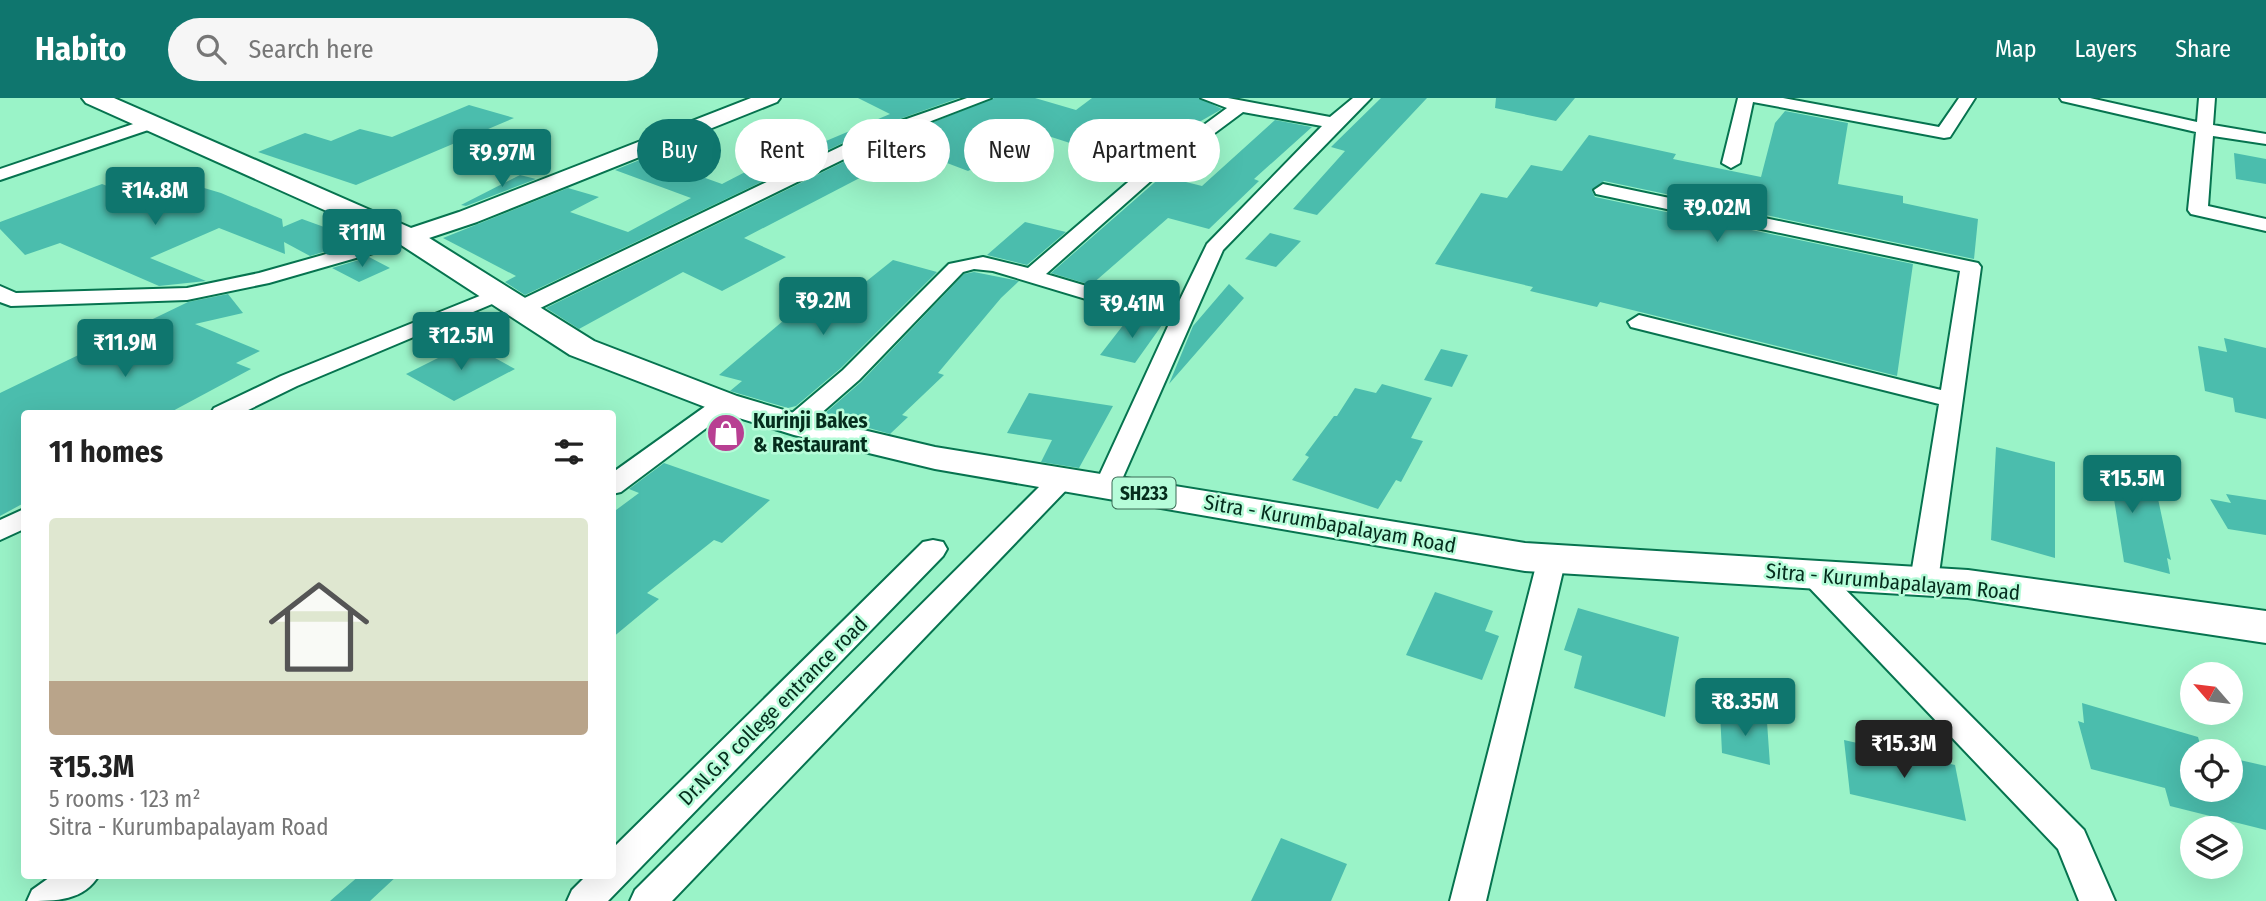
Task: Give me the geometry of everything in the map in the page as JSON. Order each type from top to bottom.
[{"type":"main road","name":"Sitra - Kurumbapalayam Road","points":[[94,98],[408,237],[507,303],[582,348],[725,403],[794,424],[935,458],[1525,557],[1968,584],[2266,627]]},
{"type":"street","points":[[0,292],[11,299],[187,294],[262,279],[468,217],[770,98]]},
{"type":"street","points":[[229,410],[289,381],[507,303],[881,134],[983,98]]},
{"type":"street","points":[[1209,98],[1334,123]]},
{"type":"street","points":[[1107,487],[1214,248],[1334,123],[1363,98]]},
{"type":"street","points":[[1731,163],[1746,98]]},
{"type":"street","points":[[1757,98],[1944,133],[1967,98]]},
{"type":"street","points":[[2068,98],[2204,129],[2266,139]]},
{"type":"street","points":[[2207,98],[2199,210],[2266,225]]},
{"type":"street","points":[[1031,276],[1147,174],[1240,106]]},
{"type":"street","points":[[0,175],[150,123]]},
{"type":"street","points":[[1603,190],[1971,267],[1924,581]]},
{"type":"street","points":[[794,424],[850,375],[964,263],[989,264],[1181,321]]},
{"type":"street","points":[[1639,322],[1951,400]]},
{"type":"street","points":[[616,483],[725,403]]},
{"type":"street","points":[[648,901],[1062,479]]},
{"type":"street","points":[[0,531],[21,520]]},
{"type":"street","name":"Dr.N.G.P college entrance road","points":[[616,869],[933,549]]},
{"type":"street","points":[[1468,901],[1552,558]]},
{"type":"street","points":[[1813,574],[2072,840],[2096,901]]},
{"type":"street","points":[[45,901],[75,879]]},
{"type":"street","name":"Dr.N.G.P college entrance road","points":[[584,901],[606,879]]},
{"type":"building","points":[[858,98],[959,98],[900,119],[878,119],[890,114]]},
{"type":"building","points":[[994,98],[1035,98],[1076,110],[1092,98],[1199,98],[1222,109],[1204,119],[1068,119],[1068,142],[1054,138],[1054,119],[964,119],[964,169],[950,164],[950,119],[941,119]]},
{"type":"building","points":[[1381,98],[1427,98],[1317,215],[1293,209],[1345,151],[1331,147]]},
{"type":"building","points":[[1496,98],[1575,98],[1556,121],[1495,108]]},
{"type":"building","points":[[469,105],[514,118],[356,185],[258,152],[305,133],[331,141],[360,129],[392,137]]},
{"type":"building","points":[[1785,111],[1848,123],[1838,184],[1903,196],[1903,203],[1978,219],[1974,259],[1604,181],[1592,191],[1595,197],[1913,264],[1897,376],[1600,302],[1597,307],[1530,291],[1533,287],[1435,264],[1481,193],[1507,198],[1531,165],[1562,171],[1589,135],[1676,154],[1673,159],[1761,177],[1775,123]]},
{"type":"building","points":[[1275,120],[1312,127],[1254,179],[1259,181],[1209,229],[1168,218],[1091,285],[1051,273],[1155,182],[1186,182],[1202,186],[1206,182],[1220,182],[1220,170]]},
{"type":"building","points":[[842,134],[842,143],[828,150],[828,140]]},
{"type":"building","points":[[2234,153],[2266,159],[2266,184],[2236,179]]},
{"type":"building","points":[[637,161],[637,178],[615,170]]},
{"type":"building","points":[[842,163],[842,182],[852,182],[744,238],[786,257],[722,291],[683,272],[579,329],[546,308],[802,182],[828,182],[828,169]]},
{"type":"building","points":[[520,175],[536,179],[466,206],[461,205]]},
{"type":"building","points":[[141,176],[171,194],[194,185],[221,193],[282,219],[283,227],[302,219],[349,236],[338,241],[347,245],[310,256],[284,242],[285,254],[219,228],[150,258],[206,281],[159,286],[60,243],[25,255],[0,229],[0,222],[102,184],[110,187]]},
{"type":"building","points":[[735,177],[735,182],[761,182],[525,295],[505,282],[516,276],[443,238],[568,188],[599,197],[570,212],[628,232],[691,198],[648,182],[722,184]]},
{"type":"building","points":[[1025,222],[1066,232],[1027,265],[987,255]]},
{"type":"building","points":[[1270,233],[1301,241],[1276,267],[1245,259]]},
{"type":"building","points":[[369,257],[390,268],[359,282],[332,268]]},
{"type":"building","points":[[893,260],[937,272],[841,368],[796,406],[788,408],[730,391],[742,381],[719,375],[816,293],[843,300]]},
{"type":"building","points":[[974,272],[1019,281],[1001,298],[938,373],[944,375],[902,415],[908,417],[890,434],[823,415],[861,382],[964,274]]},
{"type":"building","points":[[1229,284],[1244,298],[1169,384],[1193,326]]},
{"type":"building","points":[[228,294],[243,313],[195,324],[260,351],[236,363],[251,369],[175,410],[21,410],[21,505],[0,516],[0,393],[188,302]]},
{"type":"building","points":[[1131,315],[1162,325],[1135,363],[1100,355]]},
{"type":"building","points":[[2224,338],[2266,348],[2266,419],[2235,412],[2233,398],[2205,391],[2198,346],[2227,352]]},
{"type":"building","points":[[468,343],[515,369],[454,401],[406,374]]},
{"type":"building","points":[[1441,349],[1468,355],[1452,387],[1424,380]]},
{"type":"building","points":[[1382,384],[1432,398],[1411,438],[1423,441],[1401,482],[1396,480],[1378,509],[1292,480],[1309,457],[1305,455],[1334,416],[1337,416],[1355,388],[1376,393]]},
{"type":"building","points":[[1029,393],[1113,406],[1079,468],[1041,462],[1052,440],[1007,433]]},
{"type":"building","points":[[1996,447],[2055,462],[2055,558],[1991,540]]},
{"type":"building","points":[[2087,456],[2126,466],[2127,486],[2157,494],[2171,560],[2167,558],[2170,574],[2124,562],[2114,499],[2087,493]]},
{"type":"building","points":[[664,463],[770,500],[722,543],[714,540],[647,593],[659,599],[616,635],[616,510],[639,493],[629,489]]},
{"type":"building","points":[[2226,494],[2266,500],[2266,535],[2228,529],[2210,499],[2231,503]]},
{"type":"building","points":[[1435,592],[1493,611],[1485,631],[1499,636],[1482,680],[1406,655]]},
{"type":"building","points":[[1578,608],[1679,637],[1665,717],[1574,688],[1582,656],[1564,650]]},
{"type":"building","points":[[2082,703],[2198,737],[2180,739],[2180,802],[2243,802],[2243,761],[2266,766],[2266,830],[2243,824],[2243,816],[2210,816],[2170,806],[2165,788],[2091,769],[2078,721],[2084,723]]},
{"type":"building","points":[[1720,712],[1767,722],[1770,765],[1722,753]]},
{"type":"building","points":[[1844,740],[1955,765],[1966,821],[1850,794]]},
{"type":"building","points":[[1281,838],[1347,864],[1331,901],[1251,901]]},
{"type":"building","points":[[355,879],[394,879],[370,901],[330,901]]},
{"type":"place","name":"Kurinji Bakes & Restaurant","points":[[726,433]]}]
